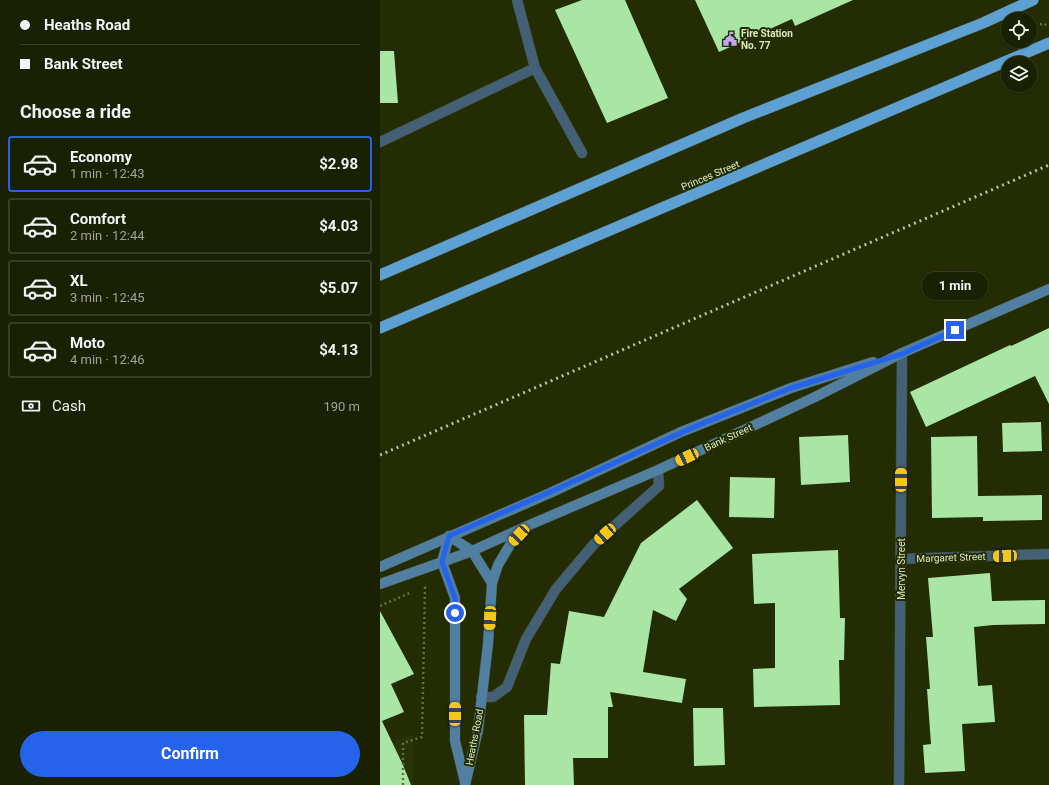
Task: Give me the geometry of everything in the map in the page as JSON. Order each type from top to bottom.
[{"type":"highway","points":[[380,275],[743,118],[983,23],[1033,0]]},
{"type":"highway","name":"Princes Street","points":[[380,328],[1049,43]]},
{"type":"main road","name":"Bank Street","points":[[380,584],[472,551],[658,470],[815,397],[902,354],[1049,289]]},
{"type":"main road","points":[[380,567],[703,423],[791,388],[902,354]]},
{"type":"main road","name":"Heaths Road","points":[[465,784],[478,730],[488,644],[492,583],[498,565],[511,544],[527,526]]},
{"type":"main road","points":[[449,536],[472,551],[492,583]]},
{"type":"main road","points":[[442,562],[449,536]]},
{"type":"main road","name":"Heaths Road","points":[[442,562],[455,598],[456,741],[465,784]]},
{"type":"street","points":[[517,0],[535,68],[582,153]]},
{"type":"street","points":[[380,142],[535,68]]},
{"type":"street","name":"Mervyn Street","points":[[899,785],[902,354]]},
{"type":"street","points":[[481,698],[493,697],[507,687],[526,640],[556,589],[594,544],[659,486],[658,470]]},
{"type":"street","name":"Margaret Street","points":[[901,559],[1049,554]]},
{"type":"path","points":[[380,606],[425,587],[422,737],[403,743],[404,785]]},
{"type":"shaded area","points":[[413,734],[413,785],[380,785],[380,747]]},
{"type":"building","points":[[582,0],[625,0],[668,98],[607,123],[555,10]]},
{"type":"building","name":"Fire Station No. 77","points":[[695,0],[853,0],[795,26],[792,19],[719,52]]},
{"type":"building","points":[[380,51],[394,51],[398,103],[380,103]]},
{"type":"building","points":[[1049,328],[1049,404],[1035,376],[926,427],[910,392]]},
{"type":"building","points":[[1041,422],[1042,451],[1003,452],[1002,423]]},
{"type":"building","points":[[848,435],[850,482],[801,485],[799,437]]},
{"type":"building","points":[[977,436],[978,496],[1042,495],[1042,520],[983,521],[983,517],[932,518],[931,437]]},
{"type":"building","points":[[730,477],[775,478],[774,518],[729,517]]},
{"type":"building","points":[[697,500],[733,548],[679,589],[687,599],[676,621],[653,610],[643,672],[686,679],[682,703],[610,692],[613,707],[608,707],[608,758],[573,758],[574,785],[525,785],[524,715],[547,715],[551,663],[560,664],[569,611],[604,617],[641,543]]},
{"type":"building","points":[[838,550],[840,618],[845,618],[844,660],[839,660],[840,705],[754,707],[753,669],[775,668],[775,603],[754,604],[752,554]]},
{"type":"building","points":[[990,573],[992,601],[1045,600],[1045,624],[974,627],[978,686],[992,685],[995,722],[962,724],[965,771],[925,773],[923,745],[931,744],[927,689],[930,689],[926,637],[933,637],[928,578]]},
{"type":"building","points":[[380,611],[414,674],[391,684],[404,712],[382,721],[411,785],[380,785]]},
{"type":"building","points":[[693,708],[723,708],[725,765],[694,766]]},
{"type":"railway","points":[[380,455],[1049,165]]},
{"type":"place","name":"Fire Station No. 77","points":[[730,39]]},
{"type":"route","points":[[455,613],[455,598],[442,562],[449,536],[681,432],[791,388],[902,354],[955,330]]}]
